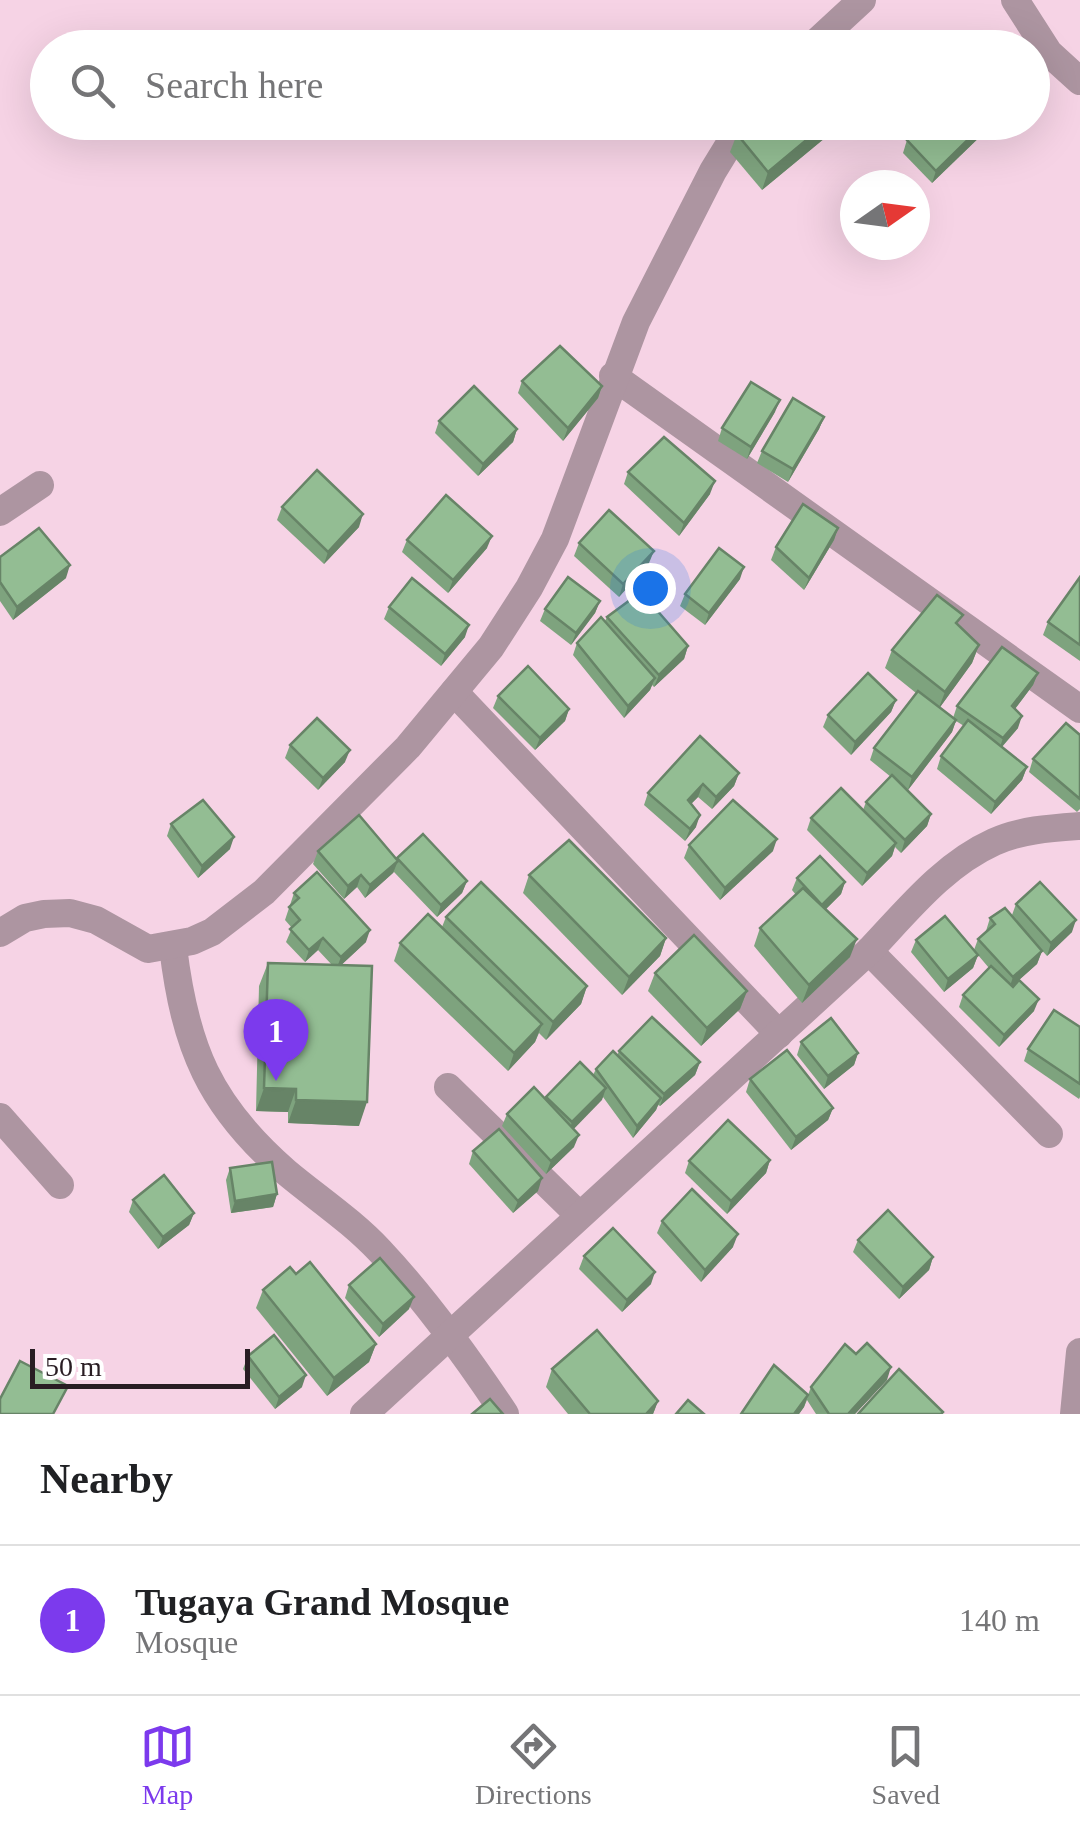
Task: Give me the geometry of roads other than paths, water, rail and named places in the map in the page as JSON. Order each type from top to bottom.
[{"type":"street","points":[[830,30],[862,0]]},
{"type":"street","points":[[1016,0],[1035,30]]},
{"type":"street","points":[[1050,53],[1080,81]]},
{"type":"street","points":[[0,933],[25,918],[70,913],[96,920],[148,949],[173,947],[212,932],[264,892],[408,747],[491,647],[529,588],[555,539],[636,322],[732,140]]},
{"type":"street","points":[[614,376],[1080,709]]},
{"type":"street","points":[[0,512],[40,485]]},
{"type":"street","points":[[454,692],[778,1034]]},
{"type":"street","points":[[364,1414],[870,951],[928,888],[996,840],[1080,826]]},
{"type":"street","points":[[173,947],[190,1038],[238,1128],[378,1248],[452,1335],[506,1414]]},
{"type":"street","points":[[870,951],[1048,1134]]},
{"type":"street","points":[[448,1086],[579,1216]]},
{"type":"street","points":[[0,1116],[60,1185]]},
{"type":"street","points":[[1074,1414],[1080,1352]]},
{"type":"place","name":"Tugaya Grand Mosque","points":[[276,1081]]}]
